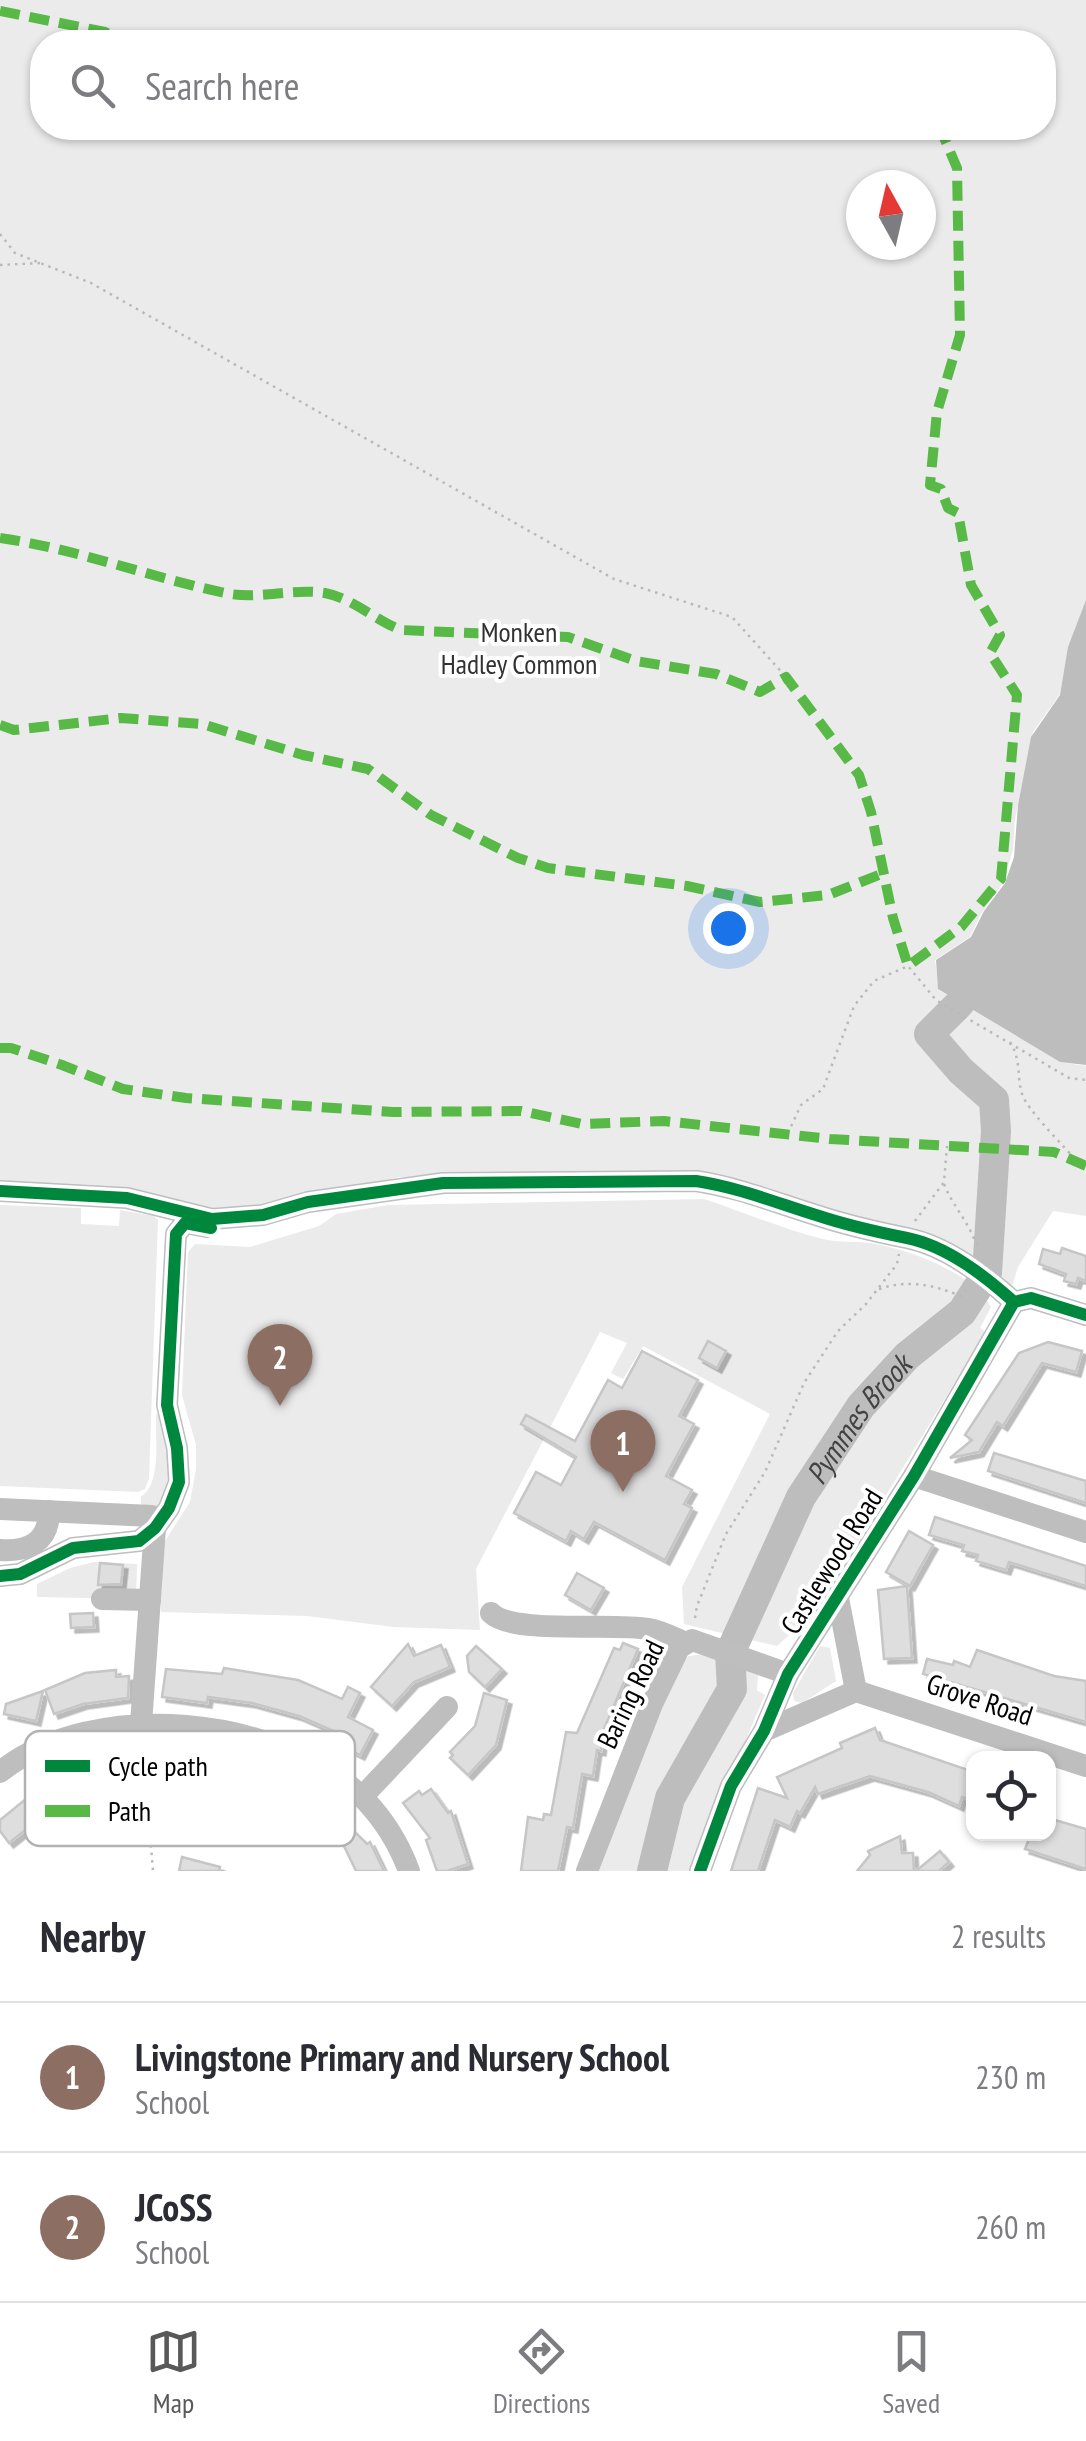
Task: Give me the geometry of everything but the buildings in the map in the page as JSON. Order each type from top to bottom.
[{"type":"street","points":[[0,1191],[128,1198],[212,1219],[262,1215],[339,1198],[443,1183],[696,1181],[720,1184],[902,1238],[944,1253],[1023,1300],[1086,1315]]},
{"type":"street","points":[[0,1576],[20,1574],[73,1548],[140,1541],[169,1508],[180,1482],[178,1448],[167,1406],[176,1234],[185,1223],[253,1230],[304,1216],[339,1198]]},
{"type":"street","name":"Castlewood Road","points":[[700,1871],[731,1786],[764,1730],[788,1674],[1023,1300]]},
{"type":"street","points":[[914,1476],[1086,1532]]},
{"type":"street","points":[[0,1509],[152,1516],[155,1528],[142,1724]]},
{"type":"street","points":[[0,1550],[23,1552],[41,1540],[49,1520],[48,1511]]},
{"type":"street","points":[[764,1730],[856,1691],[838,1598]]},
{"type":"street","points":[[102,1599],[150,1600]]},
{"type":"street","points":[[491,1612],[498,1620],[528,1625],[651,1629],[696,1643]]},
{"type":"street","name":"Baring Road","points":[[587,1871],[652,1704],[679,1648],[696,1643],[788,1674]]},
{"type":"street","name":"Grove Road","points":[[856,1691],[1086,1766]]},
{"type":"street","points":[[362,1797],[448,1707]]},
{"type":"street","points":[[87,1731],[142,1724],[218,1731]]},
{"type":"street","points":[[2,1766],[25,1754]]},
{"type":"street","points":[[355,1791],[384,1821],[409,1871]]},
{"type":"path","points":[[0,234],[15,252],[91,283],[614,579],[732,617],[786,676]]},
{"type":"path","points":[[0,265],[42,263]]},
{"type":"path","points":[[788,1132],[801,1105],[823,1089],[854,1006],[874,981],[908,966],[936,1000],[1069,1078],[1086,1080]]},
{"type":"path","points":[[1009,1041],[1019,1056],[1025,1102],[1078,1162]]},
{"type":"path","points":[[696,1643],[697,1606],[726,1534],[765,1472],[804,1382],[838,1331],[866,1304],[897,1264],[902,1238],[944,1182],[947,1146]]},
{"type":"path","points":[[142,1724],[143,1731]]},
{"type":"path","points":[[151,1846],[153,1871]]},
{"type":"green space","name":"Monken Hadley Common","points":[[0,0],[1086,0],[1086,623],[1069,646],[1060,694],[1033,732],[1015,819],[1013,850],[1003,883],[970,937],[935,960],[939,990],[1060,1062],[1086,1066],[1086,1216],[1053,1211],[1018,1267],[1009,1296],[945,1253],[708,1173],[400,1177],[233,1213],[0,1182]]},
{"type":"green space","points":[[704,1199],[823,1239],[870,1243],[919,1256],[970,1283],[991,1307],[980,1328],[986,1332],[842,1567],[837,1564],[795,1630],[777,1646],[684,1624],[682,1587],[770,1414],[643,1346],[623,1379],[611,1373],[627,1343],[600,1332],[476,1569],[480,1630],[394,1627],[307,1616],[161,1612],[161,1547],[190,1502],[196,1469],[196,1445],[182,1395],[188,1252],[195,1244],[250,1247],[319,1226],[336,1214],[388,1205]]},
{"type":"green space","points":[[0,1205],[81,1208],[81,1224],[119,1226],[120,1210],[158,1220],[149,1479],[145,1489],[138,1492],[0,1486]]},
{"type":"green space","points":[[162,1410],[173,1453],[163,1506],[141,1511],[141,1497],[155,1471],[156,1415]]},
{"type":"green space","points":[[94,1562],[137,1564],[136,1599],[37,1597],[37,1584],[70,1568]]},
{"type":"green space","points":[[820,1646],[830,1648],[836,1681],[802,1703],[794,1701],[793,1693]]},
{"type":"green space","points":[[704,1654],[758,1675],[757,1690],[765,1695],[690,1871],[593,1871],[677,1666],[689,1656]]},
{"type":"shaded area","points":[[1086,600],[1086,1065],[1060,1062],[938,989],[936,960],[971,937],[1005,883],[1014,857],[1018,805],[1031,737],[1060,695],[1068,647]]},
{"type":"waterway","name":"Pymmes Brook","points":[[652,1871],[670,1798],[732,1689],[730,1653],[801,1497],[861,1406],[907,1356],[962,1312],[987,1273],[996,1131],[994,1100],[961,1071],[929,1034],[960,1003]]},
{"type":"marked path","points":[[0,11],[95,30]]},
{"type":"marked path","points":[[0,538],[225,593],[325,593],[345,599],[401,630],[568,637],[636,661],[716,674],[760,692],[786,677],[859,775],[908,966],[961,927],[1001,879],[1017,695],[990,653],[1000,635],[971,585],[958,513],[948,508],[941,489],[930,485],[937,412],[960,335],[957,168],[945,140]]},
{"type":"marked path","points":[[0,725],[14,730],[121,718],[202,724],[303,755],[368,769],[431,815],[518,858],[548,868],[687,886],[760,902],[828,895],[884,873]]},
{"type":"marked path","points":[[0,1048],[11,1048],[123,1089],[186,1098],[393,1112],[521,1111],[582,1124],[664,1121],[830,1139],[1054,1152],[1086,1166]]},
{"type":"cycle path","points":[[0,1191],[127,1198],[212,1219],[263,1215],[308,1202],[443,1183],[696,1181],[922,1242],[965,1263],[1014,1302]]},
{"type":"cycle path","points":[[0,1576],[20,1574],[73,1548],[139,1541],[155,1528],[169,1508],[179,1482],[177,1448],[167,1405],[176,1234],[185,1223],[211,1228]]},
{"type":"cycle path","points":[[700,1871],[731,1786],[764,1731],[788,1674],[914,1476],[1014,1302],[1031,1298],[1086,1315]]},
{"type":"place","name":"JCoSS","points":[[280,1406]]},
{"type":"place","name":"Livingstone Primary and Nursery School","points":[[623,1492]]}]
